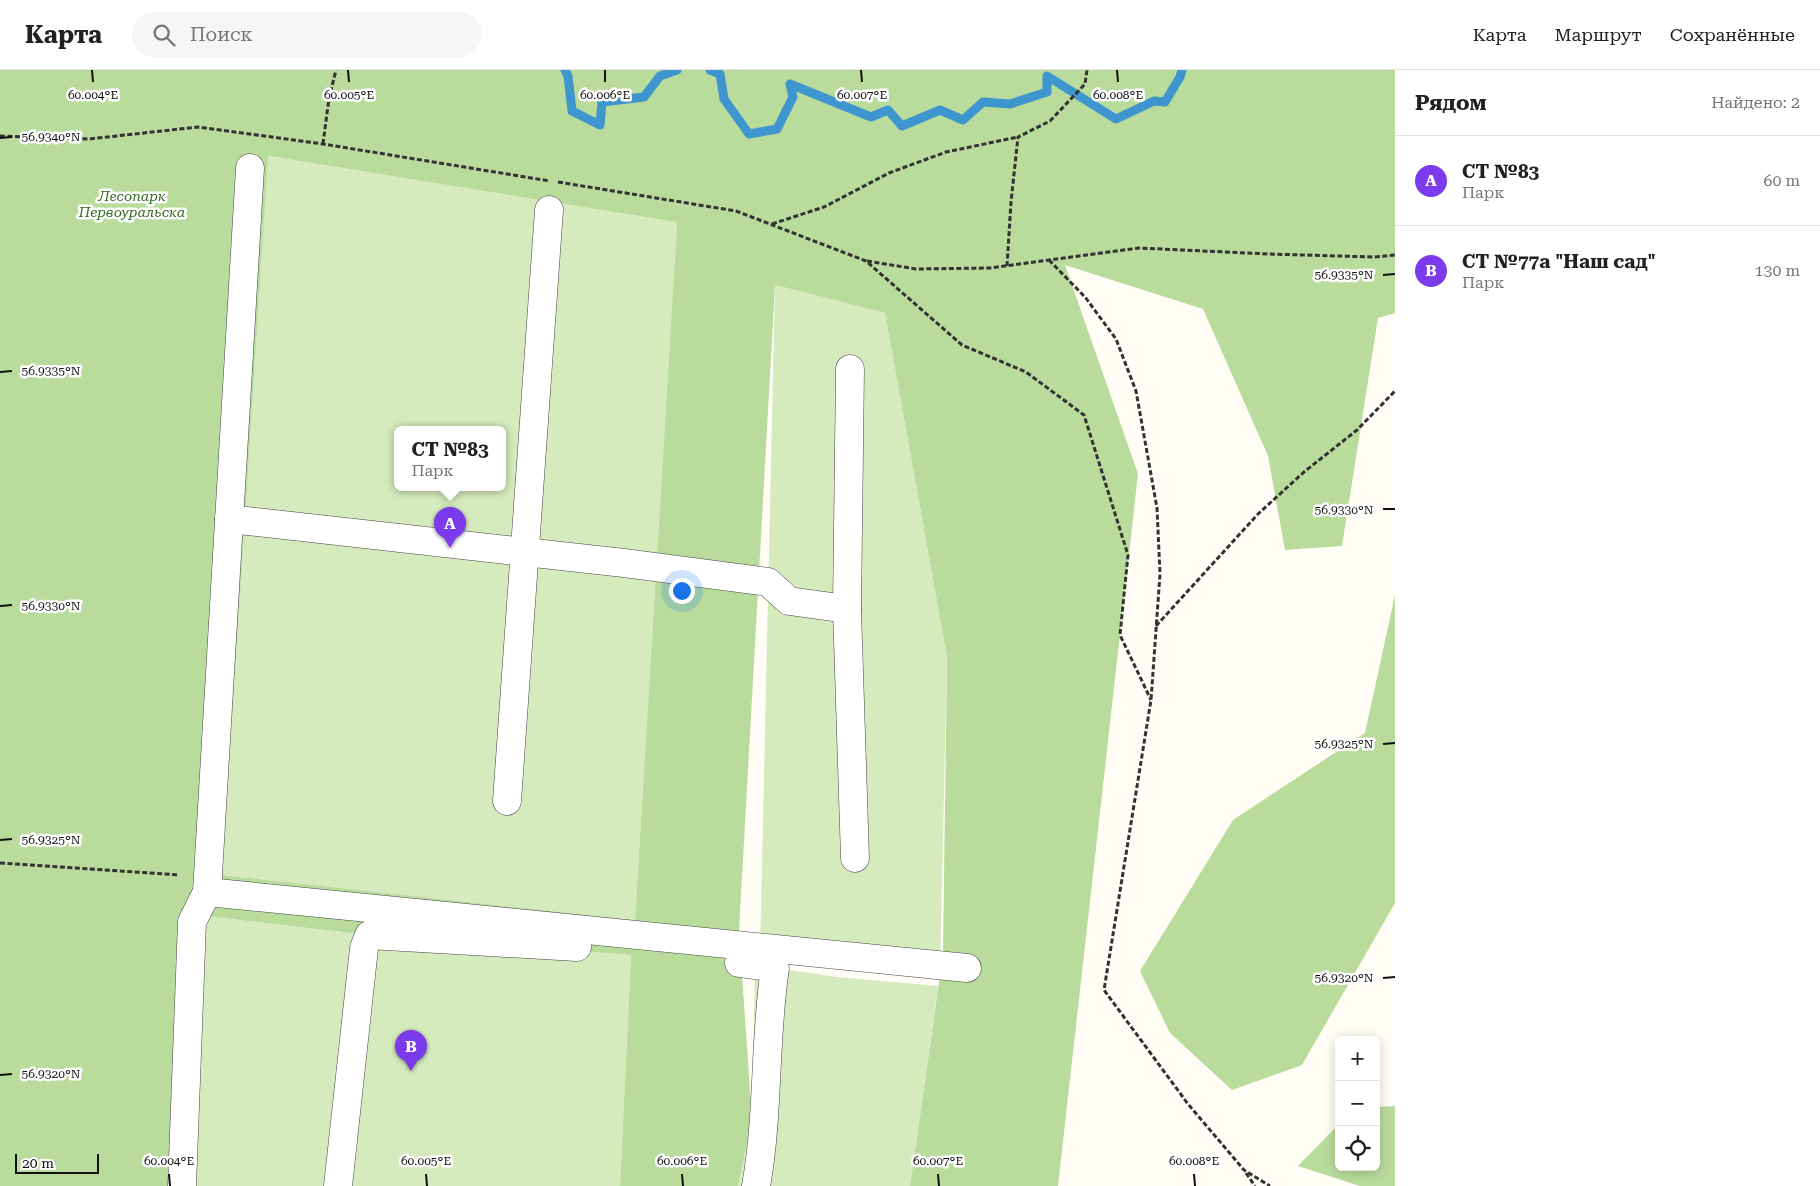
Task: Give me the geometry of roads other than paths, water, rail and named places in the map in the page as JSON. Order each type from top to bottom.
[{"type":"street","points":[[182,1186],[192,922],[207,892],[250,168]]},
{"type":"street","points":[[507,801],[523,552],[549,210]]},
{"type":"street","points":[[850,369],[848,609],[855,858]]},
{"type":"street","points":[[229,519],[768,582],[789,601],[848,609]]},
{"type":"street","points":[[207,892],[967,968]]},
{"type":"street","points":[[338,1186],[364,948],[369,935],[627,950],[775,968],[770,1003],[764,1144],[756,1186]]},
{"type":"waterway","points":[[565,70],[568,76],[572,111],[600,125],[602,102],[644,97],[660,76],[677,70]]},
{"type":"waterway","points":[[710,70],[720,74],[724,99],[749,134],[777,129],[793,97],[790,84],[871,117],[888,110],[902,126],[940,110],[963,120],[983,102],[1010,104],[1047,92],[1047,76],[1116,119],[1154,101],[1165,102],[1180,77],[1182,70]]},
{"type":"place","name":"СТ №83","points":[[450,548]]},
{"type":"place","name":"СТ №77а \"Наш сад\"","points":[[411,1071]]},
{"type":"park label","name":"Лесопарк Первоуральска","points":[[132,204]]}]
